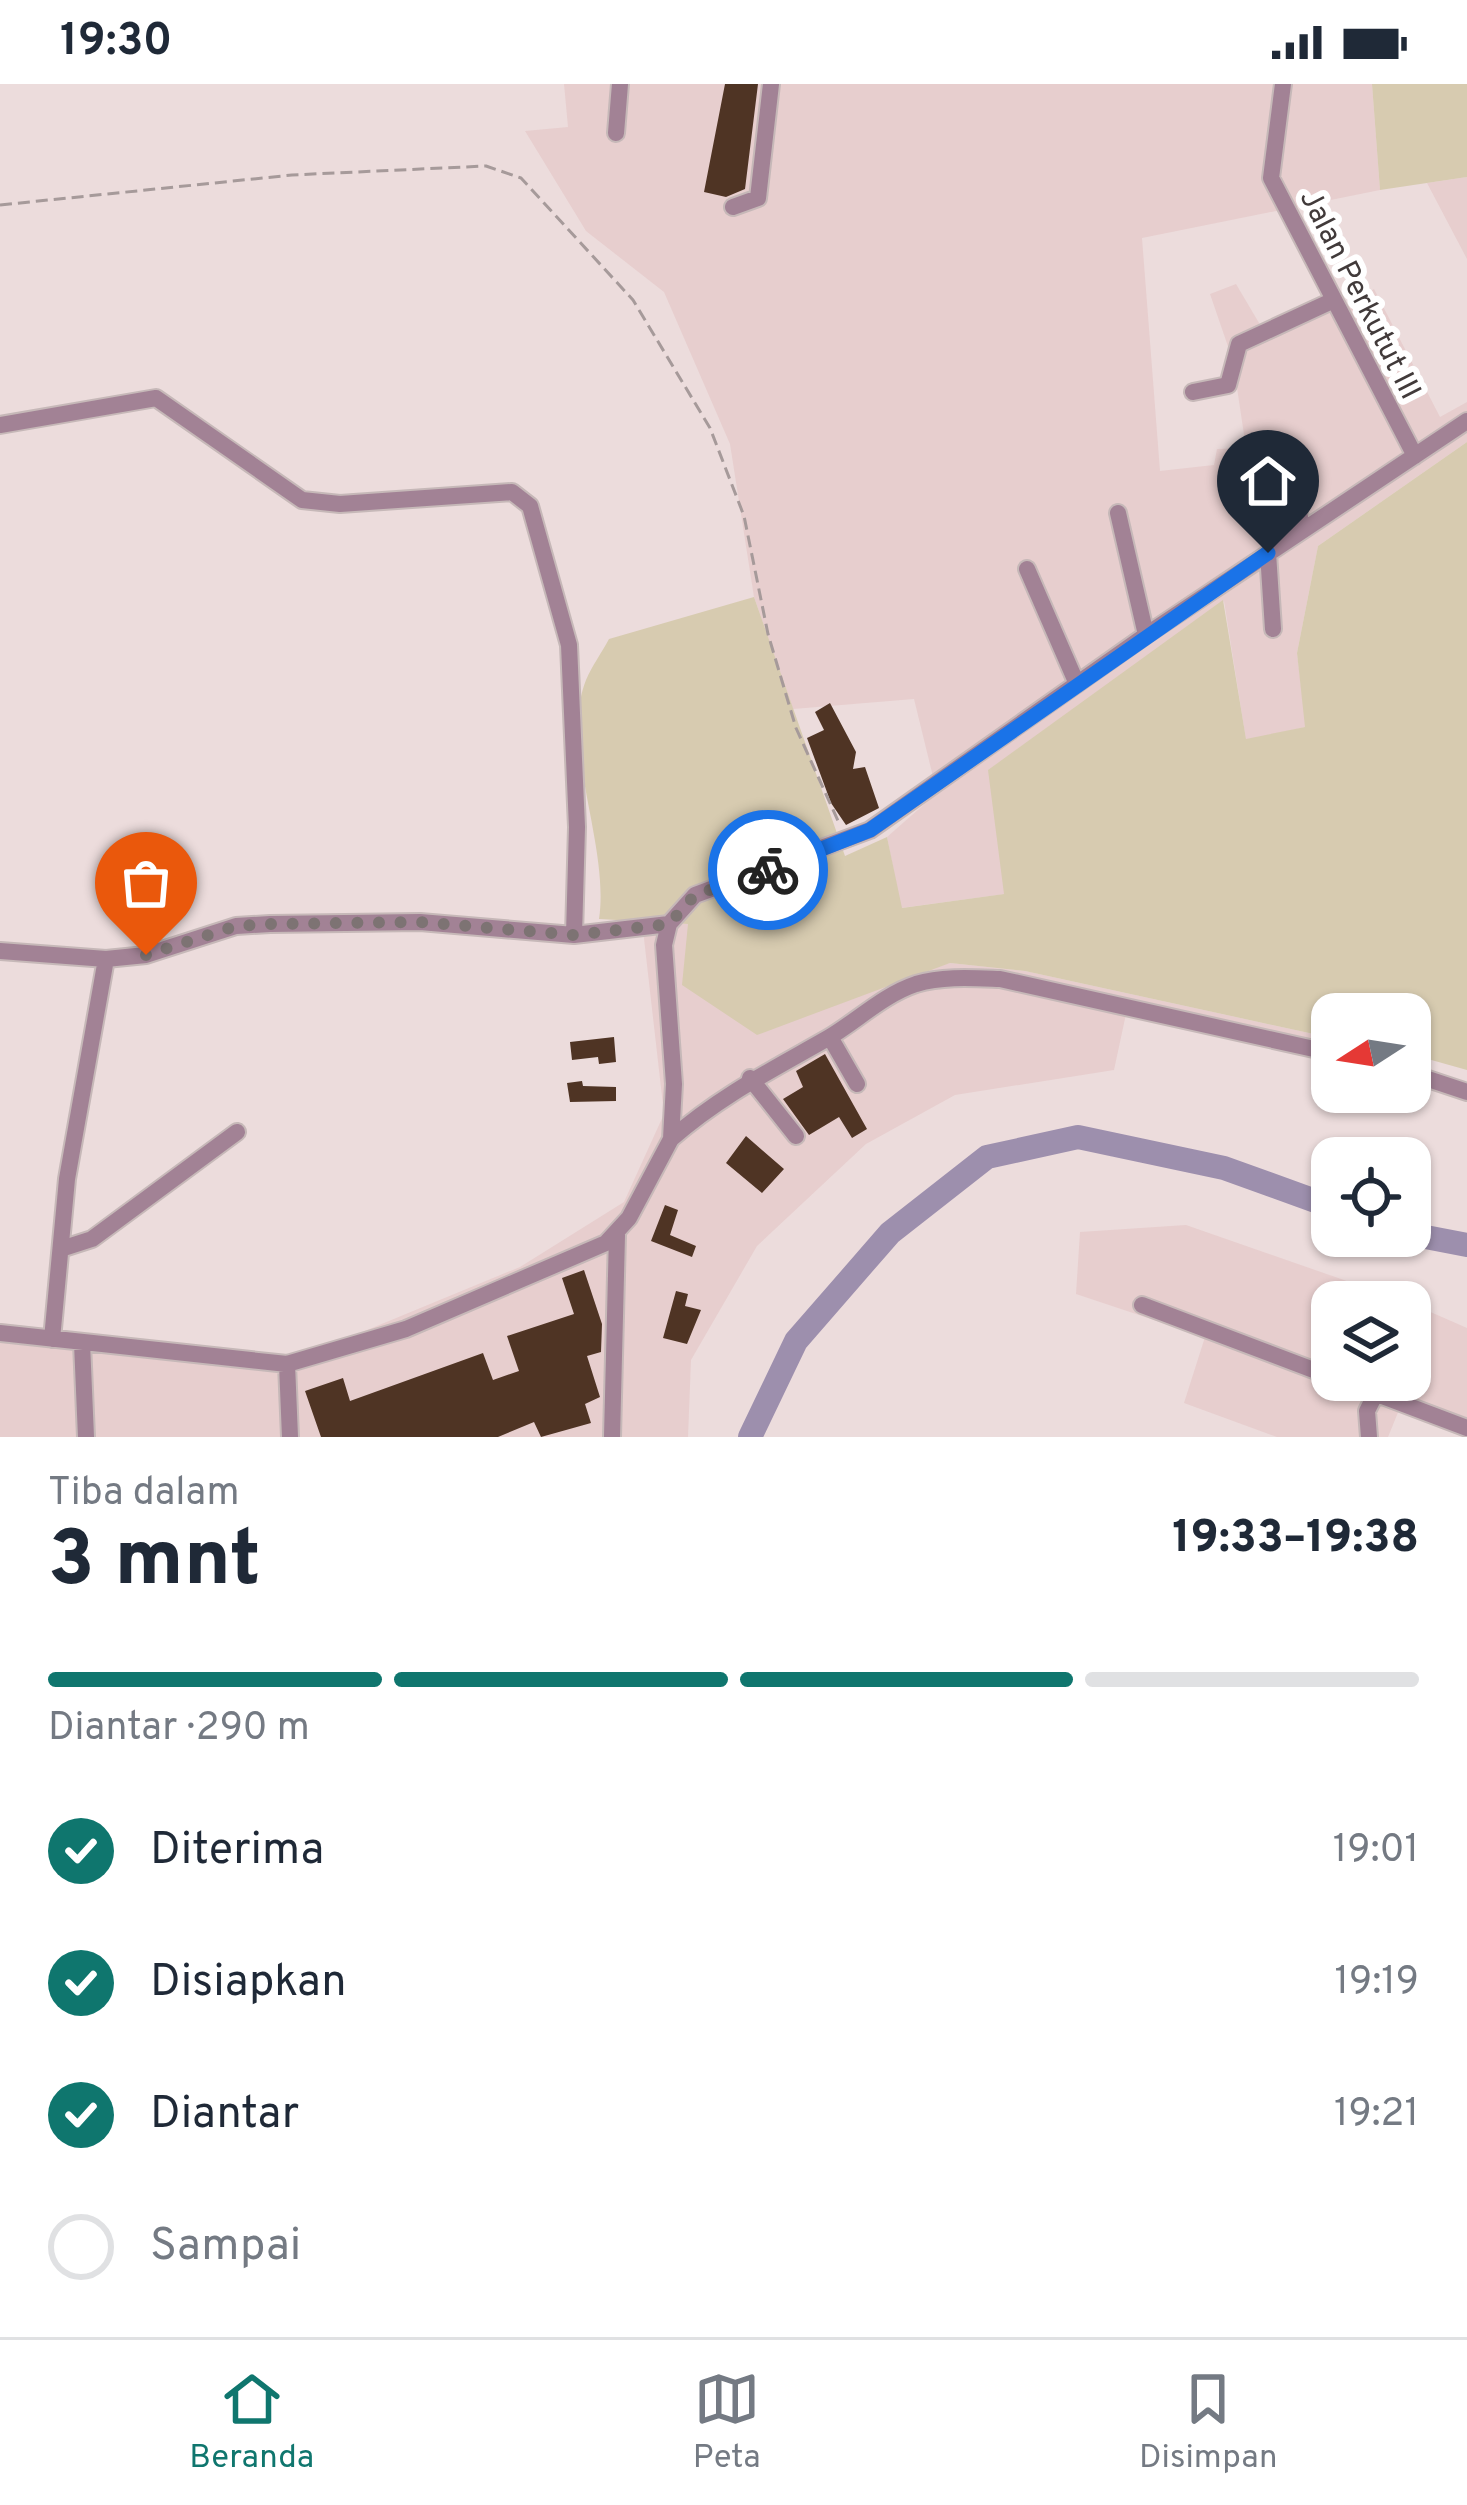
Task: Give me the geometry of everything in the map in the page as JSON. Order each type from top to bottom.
[{"type":"street","points":[[616,133],[620,84]]},
{"type":"street","points":[[733,207],[758,198],[771,84]]},
{"type":"street","name":"Jalan Perkutut III","points":[[1283,84],[1270,178],[1415,456]]},
{"type":"street","points":[[1192,392],[1228,385],[1239,344],[1334,300]]},
{"type":"street","points":[[0,425],[156,398],[302,500],[340,503],[512,492],[530,506],[569,645],[578,827],[574,935]]},
{"type":"street","points":[[671,1139],[674,1084],[664,945],[669,924],[695,895],[847,841],[907,805],[1146,634],[1467,421]]},
{"type":"street","points":[[1284,449],[1303,530]]},
{"type":"street","points":[[1118,513],[1146,634]]},
{"type":"street","points":[[1268,553],[1274,629]]},
{"type":"street","points":[[1028,569],[1077,684]]},
{"type":"street","points":[[0,951],[106,959],[146,955],[236,926],[270,924],[420,922],[574,935],[669,924]]},
{"type":"street","points":[[52,1340],[67,1179],[106,959]]},
{"type":"street","points":[[612,1437],[617,1235],[671,1139],[750,1078],[830,1037],[916,984],[1000,979],[1311,1048]]},
{"type":"street","points":[[830,1037],[857,1084]]},
{"type":"street","points":[[750,1078],[796,1136]]},
{"type":"street","points":[[1431,1079],[1467,1092]]},
{"type":"street","points":[[61,1249],[92,1238],[236,1132]]},
{"type":"street","points":[[0,1333],[287,1364],[406,1329],[617,1235]]},
{"type":"street","points":[[1142,1305],[1311,1369]]},
{"type":"street","points":[[82,1343],[86,1437]]},
{"type":"street","points":[[287,1364],[290,1437]]},
{"type":"street","points":[[1370,1437],[1367,1412],[1372,1401]]},
{"type":"street","points":[[1397,1401],[1467,1428]]},
{"type":"path","points":[[0,206],[292,175],[485,166],[521,178],[633,300],[710,428],[744,516],[768,634],[796,728],[847,841]]},
{"type":"shaded area","points":[[564,84],[1372,84],[1380,190],[1142,238],[1160,471],[1214,465],[1217,449],[1246,448],[1233,361],[1210,294],[1236,284],[1262,328],[1334,296],[1345,308],[1374,289],[1440,417],[1467,402],[1467,442],[1318,546],[1297,653],[1306,727],[1246,740],[1224,601],[1005,894],[901,908],[887,837],[937,793],[914,699],[793,709],[754,597],[730,444],[664,292],[586,231],[525,131],[568,127]]},
{"type":"shaded area","points":[[1372,84],[1467,84],[1467,177],[1380,190]]},
{"type":"shaded area","points":[[1467,177],[1467,259],[1427,183]]},
{"type":"shaded area","points":[[1467,442],[1467,1070],[1431,1060],[1431,993],[1311,993],[1311,1033],[1025,971],[950,963],[757,1035],[682,985],[688,924],[599,919],[601,890],[582,765],[580,706],[586,680],[609,639],[754,597],[845,856],[887,837],[902,908],[1004,894],[988,770],[1223,600],[1246,739],[1305,727],[1297,653],[1318,546]]},
{"type":"shaded area","points":[[642,921],[689,924],[914,973],[950,963],[1025,971],[1311,1033],[1311,1054],[1126,1014],[1114,1070],[955,1095],[866,1144],[757,1246],[691,1360],[688,1437],[0,1437],[0,1323],[292,1361],[520,1267],[624,1202],[664,1114]]},
{"type":"shaded area","points":[[1186,1225],[1347,1281],[1311,1281],[1311,1401],[1431,1401],[1431,1312],[1467,1328],[1467,1433],[1399,1410],[1388,1437],[1277,1437],[1184,1403],[1205,1337],[1076,1294],[1080,1232]]},
{"type":"building","points":[[725,84],[758,84],[745,189],[726,197],[704,192]]},
{"type":"building","points":[[830,703],[856,752],[853,769],[865,767],[879,808],[846,825],[831,803],[807,738],[824,730],[815,712]]},
{"type":"building","points":[[614,1037],[616,1062],[599,1064],[598,1057],[572,1060],[570,1042]]},
{"type":"building","points":[[825,1054],[867,1129],[852,1138],[839,1117],[809,1135],[783,1099],[803,1087],[796,1071]]},
{"type":"building","points":[[582,1081],[583,1086],[616,1087],[616,1101],[570,1102],[567,1083]]},
{"type":"building","points":[[746,1136],[784,1169],[762,1193],[726,1163]]},
{"type":"building","points":[[665,1205],[678,1210],[670,1235],[696,1246],[692,1257],[651,1241]]},
{"type":"building","points":[[584,1270],[602,1324],[601,1352],[587,1356],[600,1397],[585,1404],[591,1423],[541,1437],[534,1422],[498,1437],[321,1437],[305,1391],[343,1378],[350,1401],[483,1353],[493,1380],[519,1371],[507,1336],[574,1314],[562,1278]]},
{"type":"building","points":[[676,1291],[688,1294],[685,1306],[701,1310],[687,1344],[663,1338]]},
{"type":"waterway","points":[[750,1437],[796,1341],[890,1233],[987,1157],[1078,1137],[1224,1168],[1311,1199]]},
{"type":"waterway","points":[[1431,1238],[1467,1245]]},
{"type":"way so far","points":[[146,955],[236,926],[420,922],[574,935],[669,924],[695,895],[768,870]]},
{"type":"route","points":[[768,870],[834,848],[870,830],[1268,553]]}]
